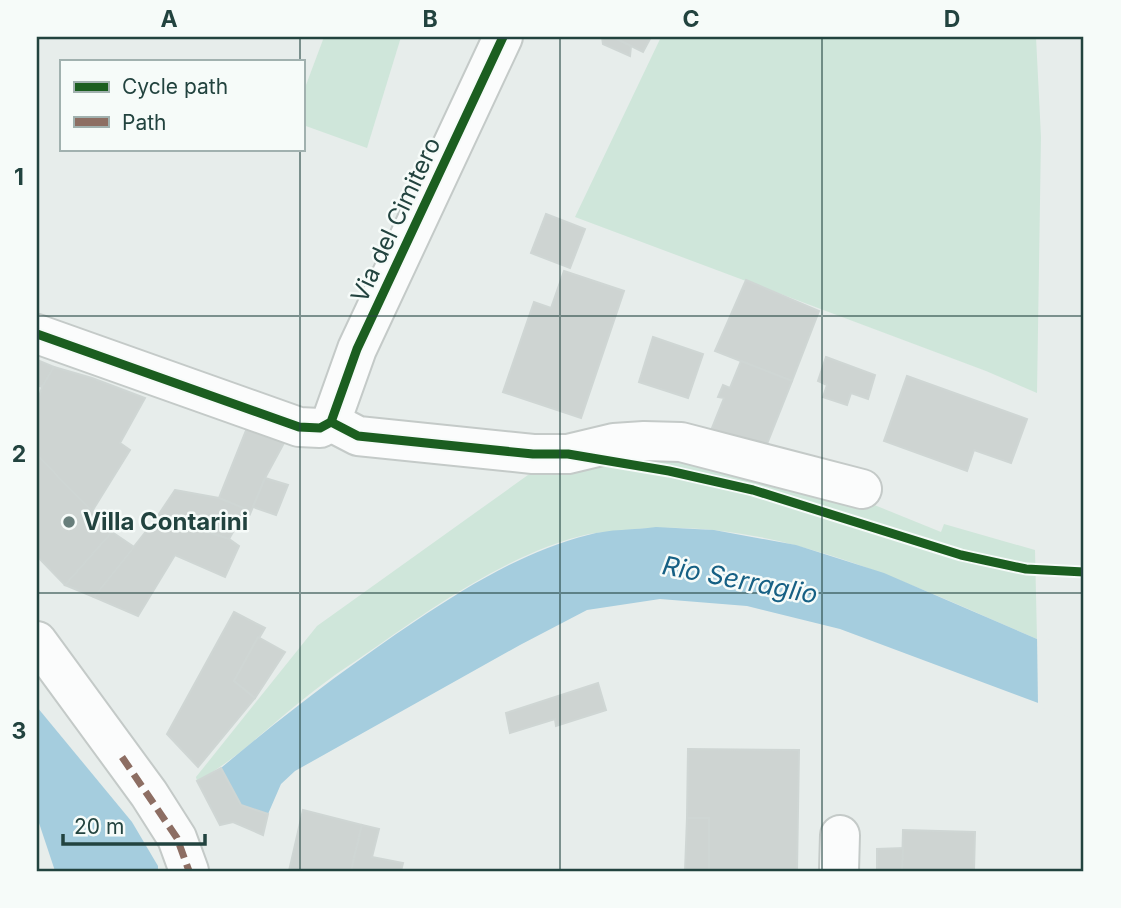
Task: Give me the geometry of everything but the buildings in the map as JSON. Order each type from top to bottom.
[{"type":"street","name":"Via del Cimitero","points":[[331,422],[357,349],[503,37]]},
{"type":"street","points":[[37,334],[299,427],[320,428],[331,422],[358,436],[533,454],[568,454],[614,443],[681,442],[862,489]]},
{"type":"street","points":[[37,641],[149,794],[177,838],[189,871]]},
{"type":"green space","points":[[324,37],[401,37],[367,148],[304,125],[304,90]]},
{"type":"green space","points":[[661,37],[1036,37],[1041,137],[1037,393],[986,371],[575,217]]},
{"type":"green space","points":[[659,450],[867,502],[941,532],[944,524],[1035,550],[1037,639],[888,576],[785,543],[733,532],[680,528],[589,534],[559,543],[498,569],[439,604],[326,681],[238,753],[197,781],[196,777],[317,626],[528,475],[581,471],[631,453]]},
{"type":"water","name":"Rio Serraglio","points":[[656,527],[714,530],[796,545],[884,573],[1037,639],[1084,656],[1084,720],[840,629],[747,606],[660,599],[587,610],[295,771],[281,784],[268,814],[241,805],[221,768],[317,691],[417,620],[478,582],[542,550],[596,533]]},
{"type":"water","points":[[37,707],[132,822],[158,866],[158,871],[55,871],[37,817]]},
{"type":"pier","points":[[1037,635],[1084,652],[1084,723],[1038,706]]},
{"type":"marked path","points":[[122,757],[177,838],[189,871]]},
{"type":"cycle path","points":[[37,334],[299,427],[320,428],[331,422],[357,349],[503,37]]},
{"type":"cycle path","points":[[331,422],[358,436],[533,454],[568,454],[669,471],[753,490],[961,555],[1026,569],[1084,572]]},
{"type":"place","name":"Villa Contarini","points":[[69,522]]}]
